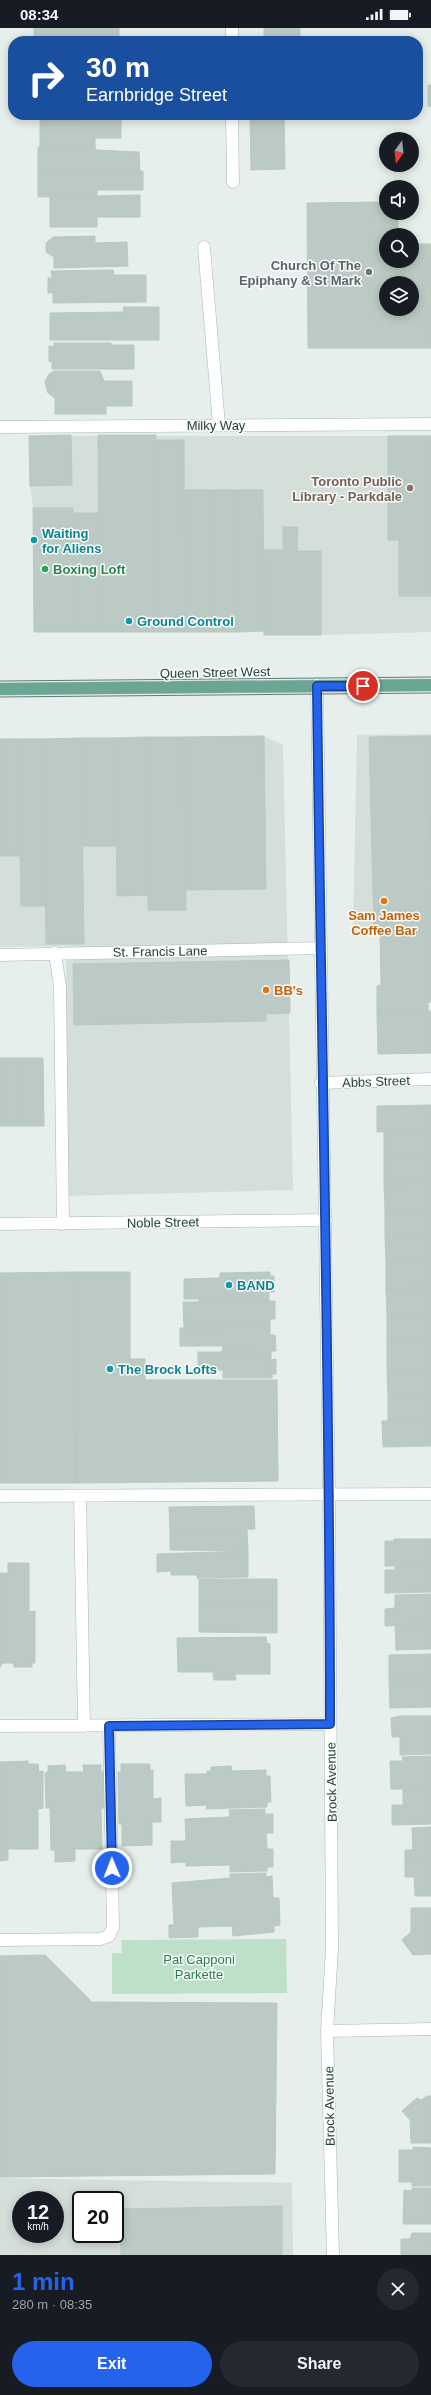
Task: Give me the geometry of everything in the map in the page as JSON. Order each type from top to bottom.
[{"type":"main road","name":"Queen Street West","points":[[0,689],[431,685]]},
{"type":"street","points":[[232,120],[233,182]]},
{"type":"street","points":[[204,247],[219,425]]},
{"type":"street","name":"Milky Way","points":[[0,427],[431,424]]},
{"type":"street","name":"Brock Avenue","points":[[317,686],[321,1083],[326,1220],[329,1496],[332,1948],[327,2031],[333,2255]]},
{"type":"street","name":"St. Francis Lane","points":[[0,955],[320,948]]},
{"type":"street","points":[[55,953],[60,987],[63,1224]]},
{"type":"street","name":"Abbs Street","points":[[321,1083],[431,1079]]},
{"type":"street","name":"Noble Street","points":[[0,1224],[326,1220]]},
{"type":"street","points":[[0,1496],[329,1496],[431,1494]]},
{"type":"street","points":[[80,1496],[84,1726]]},
{"type":"street","points":[[0,1726],[330,1724]]},
{"type":"street","points":[[0,1940],[100,1940],[109,1936],[112,1927],[109,1726]]},
{"type":"street","points":[[327,2031],[431,2029]]},
{"type":"shaded area","points":[[29,436],[431,436],[431,632],[321,635],[264,634],[264,631],[34,632],[33,508],[30,486]]},
{"type":"shaded area","points":[[431,734],[431,932],[353,933],[357,735]]},
{"type":"shaded area","points":[[264,736],[283,745],[293,1190],[67,1196],[66,946],[0,947],[0,739]]},
{"type":"shaded area","points":[[0,2178],[292,2183],[293,2255],[0,2255]]},
{"type":"green space","name":"Pat Capponi Parkette","points":[[286,1939],[287,1993],[112,1994],[112,1953],[122,1953],[121,1940]]},
{"type":"building","points":[[34,28],[119,28],[119,36],[34,36]]},
{"type":"building","points":[[264,28],[300,28],[300,36],[264,36]]},
{"type":"building","points":[[428,85],[431,85],[431,106],[428,106]]},
{"type":"building","points":[[40,120],[121,120],[121,138],[95,138],[95,146],[40,147]]},
{"type":"building","points":[[250,120],[284,120],[285,169],[251,170]]},
{"type":"building","points":[[95,146],[96,150],[139,152],[140,171],[38,172],[38,147]]},
{"type":"building","points":[[143,171],[143,190],[97,190],[97,196],[38,197],[38,172]]},
{"type":"building","points":[[140,195],[140,217],[97,217],[97,227],[50,227],[50,197]]},
{"type":"building","name":"Church Of The Epiphany & St Mark","points":[[379,202],[379,220],[398,220],[398,228],[379,228],[379,268],[419,268],[419,244],[431,244],[431,348],[308,348],[307,203]]},
{"type":"building","points":[[95,236],[95,243],[127,242],[128,266],[54,268],[54,257],[46,252],[46,243],[53,237]]},
{"type":"building","points":[[113,270],[114,275],[146,275],[146,302],[53,303],[53,293],[48,293],[48,278],[52,278],[51,271]]},
{"type":"building","points":[[124,307],[159,307],[159,340],[50,340],[50,313],[123,312]]},
{"type":"building","points":[[54,343],[111,343],[111,345],[134,345],[134,369],[52,369],[52,361],[49,362],[49,346],[54,347]]},
{"type":"building","points":[[54,371],[100,371],[104,381],[132,381],[132,406],[106,406],[106,414],[55,414],[55,398],[48,393],[45,382],[49,374]]},
{"type":"building","points":[[71,435],[72,485],[30,486],[29,436]]},
{"type":"building","points":[[98,435],[156,435],[156,632],[99,632]]},
{"type":"building","name":"Toronto Public Library - Parkdale","points":[[388,436],[431,436],[431,596],[399,596],[399,540],[388,540]]},
{"type":"building","points":[[156,440],[184,440],[185,632],[156,632]]},
{"type":"building","points":[[185,490],[211,490],[211,632],[185,632]]},
{"type":"building","points":[[211,490],[237,490],[238,632],[211,632]]},
{"type":"building","points":[[237,490],[263,490],[264,631],[238,632]]},
{"type":"building","points":[[33,508],[73,508],[73,632],[34,632]]},
{"type":"building","points":[[73,513],[98,513],[99,632],[73,632]]},
{"type":"building","points":[[283,527],[298,527],[297,551],[321,551],[321,635],[264,635],[263,550],[283,550]]},
{"type":"building","points":[[264,736],[266,889],[185,890],[184,737]]},
{"type":"building","points":[[428,736],[431,932],[374,933],[369,737]]},
{"type":"building","points":[[428,736],[431,736],[431,882]]},
{"type":"building","points":[[146,737],[148,895],[117,896],[115,738]]},
{"type":"building","points":[[146,737],[184,737],[186,910],[148,910]]},
{"type":"building","points":[[81,738],[84,944],[46,944],[43,739]]},
{"type":"building","points":[[81,738],[115,738],[116,846],[83,846]]},
{"type":"building","points":[[0,739],[18,739],[20,856],[0,856]]},
{"type":"building","points":[[18,739],[43,739],[46,906],[21,906]]},
{"type":"building","points":[[431,932],[431,1002],[428,1002],[428,1011],[377,1012],[377,986],[381,985],[380,933]]},
{"type":"building","points":[[289,960],[290,1013],[266,1014],[266,1021],[74,1025],[73,964]]},
{"type":"building","points":[[431,1011],[431,1053],[378,1054],[377,1012]]},
{"type":"building","points":[[0,1058],[19,1058],[19,1126],[0,1126]]},
{"type":"building","points":[[19,1058],[43,1058],[44,1126],[19,1126]]},
{"type":"building","points":[[431,1105],[431,1131],[377,1132],[377,1106]]},
{"type":"building","points":[[431,1131],[431,1156],[384,1157],[384,1132]]},
{"type":"building","points":[[431,1156],[431,1183],[384,1184],[384,1157]]},
{"type":"building","points":[[431,1183],[431,1209],[385,1210],[384,1184]]},
{"type":"building","points":[[431,1209],[431,1237],[385,1237],[385,1210]]},
{"type":"building","points":[[385,1237],[431,1237],[431,1262],[386,1262]]},
{"type":"building","points":[[386,1262],[431,1262],[431,1288],[386,1289]]},
{"type":"building","name":"The Brock Lofts","points":[[74,1272],[130,1272],[130,1359],[145,1359],[145,1380],[277,1380],[278,1481],[76,1483]]},
{"type":"building","points":[[74,1272],[76,1483],[0,1483],[0,1273]]},
{"type":"building","name":"BAND","points":[[270,1272],[270,1276],[274,1276],[274,1292],[269,1292],[269,1301],[199,1302],[199,1299],[184,1299],[184,1279],[220,1278],[220,1273]]},
{"type":"building","points":[[431,1288],[431,1316],[387,1316],[386,1289]]},
{"type":"building","points":[[275,1301],[275,1319],[270,1319],[270,1327],[184,1328],[183,1302]]},
{"type":"building","points":[[387,1316],[431,1316],[431,1342],[387,1342]]},
{"type":"building","points":[[270,1327],[270,1335],[275,1335],[276,1351],[222,1352],[223,1346],[180,1346],[180,1328]]},
{"type":"building","points":[[387,1342],[431,1342],[431,1369],[387,1369]]},
{"type":"building","points":[[198,1352],[271,1352],[271,1360],[276,1359],[276,1374],[272,1374],[272,1378],[223,1378],[223,1370],[198,1370]]},
{"type":"building","points":[[387,1369],[431,1369],[431,1397],[388,1397]]},
{"type":"building","points":[[388,1397],[431,1397],[431,1420],[388,1421]]},
{"type":"building","points":[[431,1420],[431,1446],[383,1447],[382,1421]]},
{"type":"building","points":[[254,1506],[255,1529],[170,1530],[169,1507]]},
{"type":"building","points":[[247,1529],[248,1551],[170,1550],[170,1530]]},
{"type":"building","points":[[394,1539],[431,1539],[431,1565],[385,1566],[385,1541],[394,1541]]},
{"type":"building","points":[[248,1551],[248,1577],[197,1578],[197,1575],[171,1575],[171,1571],[157,1572],[157,1554]]},
{"type":"building","points":[[8,1563],[29,1563],[29,1612],[35,1611],[35,1663],[32,1663],[32,1667],[14,1667],[14,1663],[2,1663],[0,1668],[0,1573],[8,1573]]},
{"type":"building","points":[[395,1565],[431,1565],[431,1592],[385,1593],[385,1570],[395,1570]]},
{"type":"building","points":[[199,1579],[277,1579],[277,1606],[199,1607]]},
{"type":"building","points":[[431,1594],[431,1624],[385,1626],[385,1609],[395,1608],[395,1595]]},
{"type":"building","points":[[277,1606],[277,1633],[199,1632],[199,1607]]},
{"type":"building","points":[[431,1624],[431,1649],[396,1650],[395,1625]]},
{"type":"building","points":[[266,1637],[267,1643],[270,1644],[270,1674],[235,1674],[236,1680],[214,1680],[213,1672],[178,1672],[177,1638]]},
{"type":"building","points":[[431,1654],[431,1680],[389,1680],[389,1655]]},
{"type":"building","points":[[389,1680],[431,1680],[431,1707],[390,1708]]},
{"type":"building","points":[[400,1716],[431,1716],[431,1754],[400,1755],[400,1737],[392,1737],[391,1718]]},
{"type":"building","points":[[431,1756],[431,1789],[391,1789],[390,1761],[403,1761],[402,1757]]},
{"type":"building","points":[[28,1761],[28,1764],[38,1764],[39,1772],[43,1771],[43,1808],[38,1809],[38,1849],[8,1849],[8,1860],[0,1861],[0,1762]]},
{"type":"building","points":[[121,1764],[150,1764],[150,1771],[153,1770],[153,1799],[161,1798],[161,1822],[152,1822],[152,1845],[122,1846],[122,1824],[119,1824],[118,1772],[121,1772]]},
{"type":"building","points":[[65,1765],[66,1772],[84,1772],[83,1765],[101,1765],[101,1772],[106,1771],[106,1808],[101,1808],[102,1849],[75,1849],[75,1861],[55,1862],[55,1850],[51,1850],[50,1808],[46,1808],[45,1773],[48,1772],[48,1766]]},
{"type":"building","points":[[231,1766],[232,1771],[266,1770],[266,1776],[270,1776],[271,1802],[267,1802],[267,1807],[206,1809],[207,1805],[186,1806],[185,1774],[207,1774],[207,1771],[211,1771],[211,1767]]},
{"type":"building","points":[[403,1789],[431,1789],[431,1824],[392,1825],[392,1805],[403,1805]]},
{"type":"building","points":[[265,1809],[265,1814],[273,1814],[273,1833],[266,1833],[267,1849],[273,1849],[273,1867],[267,1867],[267,1871],[230,1872],[230,1865],[186,1866],[186,1862],[171,1863],[171,1841],[186,1841],[185,1819],[230,1817],[229,1810]]},
{"type":"building","points":[[431,1827],[431,1862],[405,1862],[405,1850],[413,1850],[412,1828]]},
{"type":"building","points":[[405,1862],[431,1862],[431,1896],[415,1896],[414,1877],[405,1877]]},
{"type":"building","points":[[266,1873],[266,1877],[272,1876],[273,1898],[279,1898],[280,1925],[274,1926],[274,1932],[233,1936],[232,1926],[198,1927],[198,1937],[169,1938],[169,1925],[174,1925],[172,1883],[230,1878],[230,1874]]},
{"type":"building","points":[[411,1908],[431,1908],[431,1954],[413,1955],[402,1940],[411,1932]]},
{"type":"building","points":[[45,1955],[92,2002],[277,2003],[275,2174],[0,2177],[0,1956]]},
{"type":"building","points":[[427,2096],[431,2096],[431,2143],[411,2143],[410,2120],[402,2111],[417,2098],[421,2100]]},
{"type":"building","points":[[413,2147],[431,2148],[431,2186],[412,2186],[412,2182],[399,2182],[399,2150],[413,2150]]},
{"type":"building","points":[[412,2188],[431,2188],[431,2224],[403,2224],[404,2190],[412,2191]]},
{"type":"building","points":[[282,2206],[282,2255],[121,2255],[121,2243],[124,2243],[124,2209]]},
{"type":"building","points":[[412,2233],[431,2233],[431,2255],[401,2255],[401,2239],[410,2239]]},
{"type":"tram line","points":[[0,681],[431,677]]},
{"type":"tram line","points":[[0,697],[431,693]]},
{"type":"place","name":"Church Of The Epiphany & St Mark","points":[[369,272]]},
{"type":"place","name":"Toronto Public Library - Parkdale","points":[[410,488]]},
{"type":"place","name":"Waiting for Aliens","points":[[34,540]]},
{"type":"place","name":"Boxing Loft","points":[[45,569]]},
{"type":"place","name":"Ground Control","points":[[129,621]]},
{"type":"place","name":"Sam James Coffee Bar","points":[[384,901]]},
{"type":"place","name":"BB's","points":[[266,990]]},
{"type":"place","name":"BAND","points":[[229,1285]]},
{"type":"place","name":"The Brock Lofts","points":[[110,1369]]},
{"type":"route","points":[[112,1868],[109,1726],[304,1723],[330,1724],[326,1220],[321,1083],[317,686],[363,686]]}]
